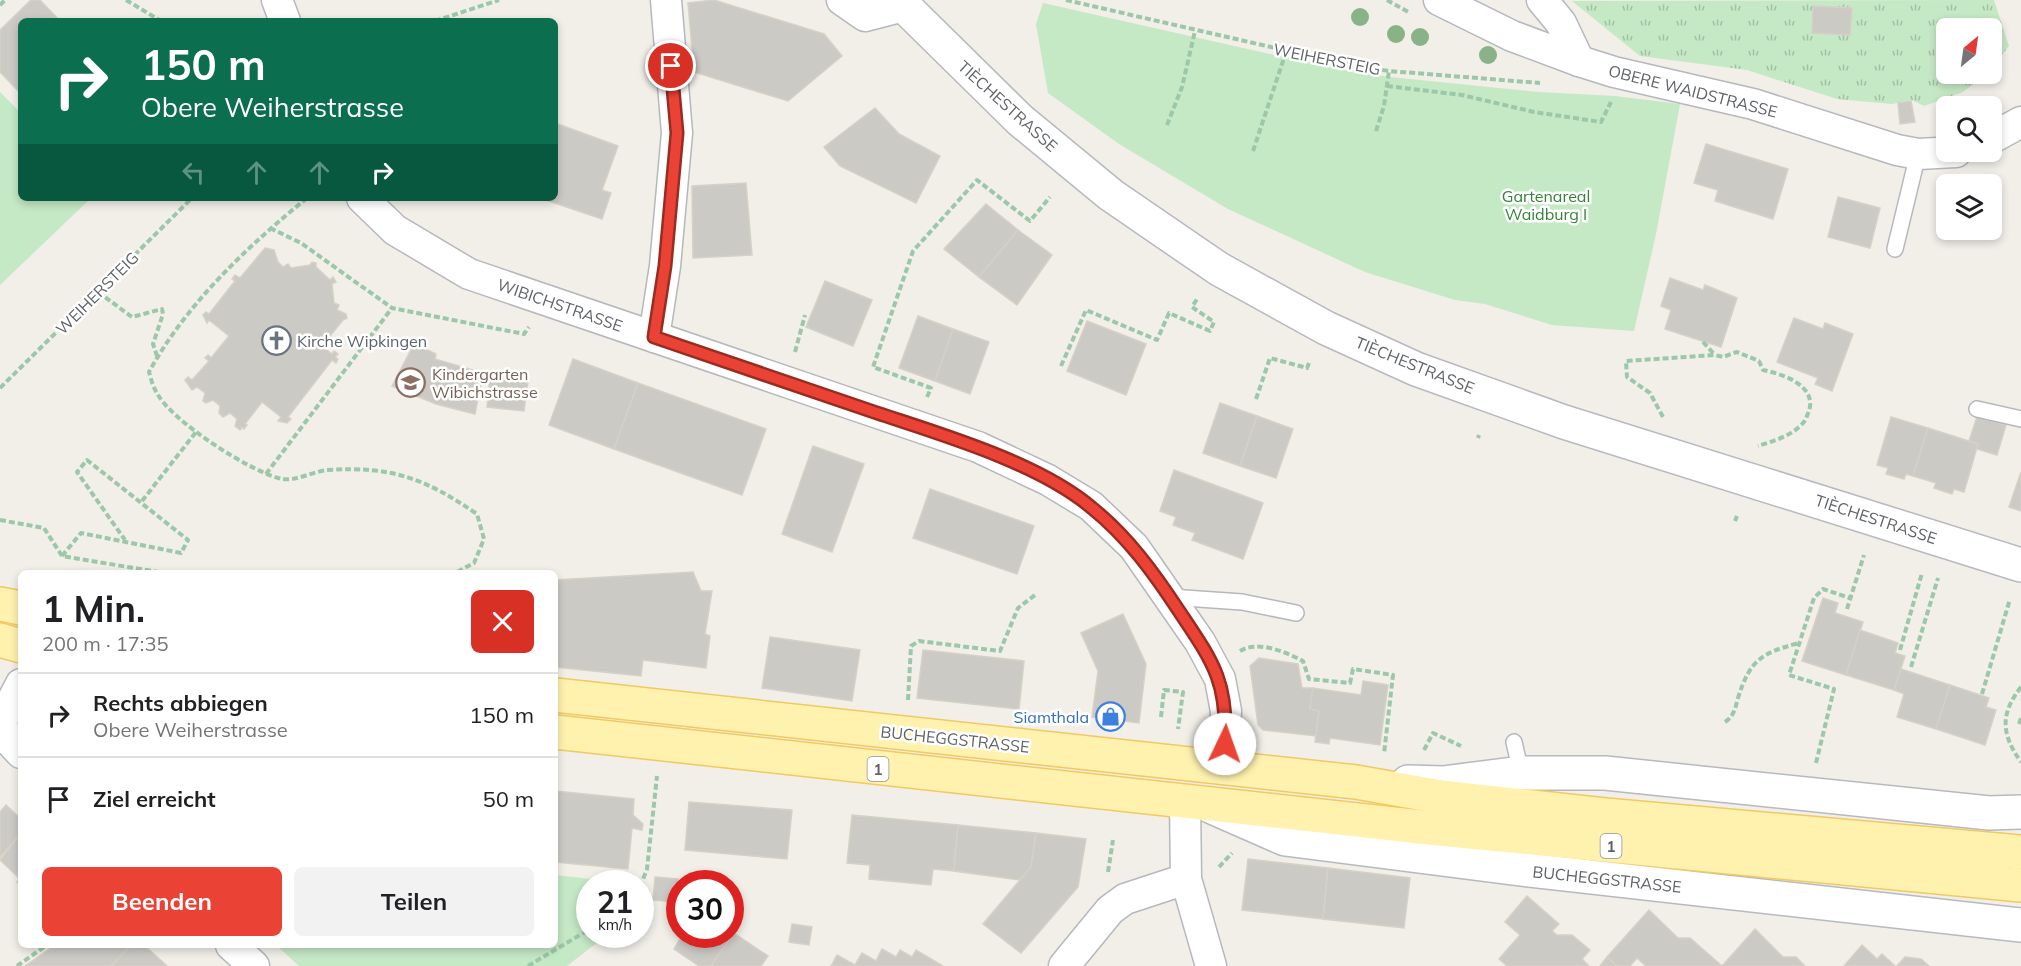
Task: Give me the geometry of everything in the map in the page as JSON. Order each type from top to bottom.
[{"type":"main road","points":[[0,604],[18,607]]},
{"type":"main road","points":[[0,640],[18,645]]},
{"type":"main road","name":"BUCHEGGSTRASSE","points":[[558,695],[1356,782],[1442,797],[1605,815],[2021,852]]},
{"type":"main road","name":"BUCHEGGSTRASSE","points":[[558,732],[1451,831],[2021,885]]},
{"type":"street","points":[[276,0],[284,18]]},
{"type":"street","points":[[654,337],[665,266],[677,133],[666,0]]},
{"type":"street","points":[[842,0],[865,16],[901,3]]},
{"type":"street","name":"OBERE WAIDSTRASSE","points":[[1439,0],[1512,36],[1614,72],[1753,104],[1897,150],[1918,154],[1936,153]]},
{"type":"street","points":[[1542,0],[1561,23],[1579,61]]},
{"type":"street","name":"TIÈCHESTRASSE","points":[[901,3],[1020,120],[1110,195],[1220,269],[1326,328],[1416,369],[1564,422],[2021,565]]},
{"type":"street","points":[[2002,132],[2021,122]]},
{"type":"street","name":"WIBICHSTRASSE","points":[[365,201],[395,230],[430,253],[469,274],[978,447],[1048,480],[1091,506],[1134,547],[1170,597],[1220,679],[1227,711],[1223,768]]},
{"type":"street","points":[[18,689],[0,721],[8,738],[18,750]]},
{"type":"street","name":"BUCHEGGSTRASSE","points":[[1356,782],[1443,783],[1518,757],[1605,773],[1978,812],[2021,812]]},
{"type":"street","points":[[1193,801],[1189,891],[1211,966]]},
{"type":"street","name":"BUCHEGGSTRASSE","points":[[1193,801],[1285,838],[1528,870],[2021,925]]},
{"type":"street","points":[[1064,966],[1110,910],[1125,899],[1189,891]]},
{"type":"street","points":[[234,948],[254,966]]},
{"type":"lane","points":[[1895,249],[1918,154]]},
{"type":"lane","points":[[1977,409],[2021,419]]},
{"type":"lane","points":[[1170,597],[1242,602],[1296,613]]},
{"type":"path","points":[[0,5],[5,0]]},
{"type":"path","points":[[126,0],[156,18]]},
{"type":"path","points":[[444,18],[499,0]]},
{"type":"path","name":"WEIHERSTEIG","points":[[1066,0],[1286,52],[1389,71],[1563,85],[1579,61]]},
{"type":"path","points":[[1167,125],[1182,87],[1195,31]]},
{"type":"path","points":[[1253,151],[1286,52]]},
{"type":"path","points":[[1376,131],[1389,71]]},
{"type":"path","points":[[1387,86],[1462,95],[1534,112],[1601,122],[1613,99],[1614,72]]},
{"type":"path","points":[[917,426],[931,388],[873,367],[913,251],[977,180],[1030,221],[1050,197]]},
{"type":"path","name":"WEIHERSTEIG","points":[[0,388],[189,201]]},
{"type":"path","points":[[304,201],[270,228],[200,301],[157,357],[149,372],[157,395],[196,432],[252,469],[266,474],[285,479],[322,471],[364,468],[408,477],[441,490],[477,514],[484,539],[474,563],[460,570]]},
{"type":"path","points":[[270,228],[301,243],[392,308],[524,334],[545,301]]},
{"type":"path","points":[[98,292],[132,316],[162,309],[153,344],[157,357]]},
{"type":"path","points":[[1061,366],[1086,310],[1157,340],[1169,313],[1210,331],[1214,322],[1192,307],[1197,299]]},
{"type":"path","points":[[266,474],[392,308]]},
{"type":"path","points":[[797,344],[805,315]]},
{"type":"path","points":[[1703,342],[1715,355]]},
{"type":"path","points":[[1665,420],[1650,393],[1627,377],[1626,361],[1715,355],[1723,357],[1737,352],[1759,360],[1763,370],[1780,373],[1808,393],[1811,404],[1805,422],[1774,441],[1753,447]]},
{"type":"path","points":[[1256,399],[1270,358],[1307,368],[1309,363]]},
{"type":"path","points":[[142,501],[196,432]]},
{"type":"path","points":[[62,556],[81,533],[181,553],[188,540],[142,501],[87,460],[77,472],[124,540]]},
{"type":"path","points":[[0,520],[44,528],[62,556],[146,570]]},
{"type":"path","points":[[1847,609],[1864,555]]},
{"type":"path","points":[[1900,650],[1922,573]]},
{"type":"path","points":[[1911,667],[1938,578]]},
{"type":"path","points":[[1816,761],[1834,689],[1789,675],[1814,598],[1823,590],[1850,598]]},
{"type":"path","points":[[907,703],[911,646],[919,641],[1000,651],[1018,608],[1035,595]]},
{"type":"path","points":[[1982,694],[2010,599]]},
{"type":"path","points":[[1725,722],[1732,717],[1746,673],[1756,661],[1777,649],[1799,643]]},
{"type":"path","points":[[1213,666],[1250,645],[1284,651],[1303,661],[1309,679],[1350,683],[1353,669],[1393,675],[1384,761]]},
{"type":"path","points":[[2021,687],[2004,719],[2005,729],[2021,762]]},
{"type":"path","points":[[1161,717],[1164,690],[1183,692],[1180,718]]},
{"type":"path","points":[[2019,724],[2021,718]]},
{"type":"path","points":[[1433,733],[1471,750]]},
{"type":"path","points":[[647,870],[657,776]]},
{"type":"path","points":[[1107,879],[1113,840]]},
{"type":"path","points":[[528,966],[576,937]]},
{"type":"path","points":[[17,966],[43,948]]},
{"type":"green space","points":[[1994,0],[2000,18],[1936,18],[1936,84],[1973,84],[1963,92],[1952,96],[1936,96],[1936,102],[1924,106],[1912,100],[1892,104],[1837,99],[1747,70],[1640,56],[1572,1]]},
{"type":"green space","name":"Gartenareal Waidburg I","points":[[1043,3],[1337,69],[1390,77],[1538,92],[1615,96],[1680,104],[1656,234],[1634,331],[1552,325],[1485,304],[1455,300],[1365,272],[1228,209],[1119,144],[1048,93],[1036,24]]},
{"type":"green space","points":[[2002,25],[2009,46],[2002,55]]},
{"type":"green space","points":[[0,92],[18,110],[18,201],[88,201],[0,285]]},
{"type":"green space","points":[[558,875],[576,877],[576,948],[590,948],[567,966],[299,966],[279,948],[558,948]]},
{"type":"building","points":[[31,0],[40,0],[57,18],[18,18],[18,91],[0,72],[0,30]]},
{"type":"building","points":[[714,0],[824,34],[842,56],[788,101],[694,72],[688,3]]},
{"type":"building","points":[[1813,6],[1852,8],[1850,35],[1812,33]]},
{"type":"building","points":[[1911,101],[1915,122],[1900,124],[1898,103]]},
{"type":"building","points":[[875,108],[899,134],[940,156],[916,203],[840,166],[824,147]]},
{"type":"building","points":[[558,124],[618,146],[602,190],[611,193],[602,219],[549,201],[558,201]]},
{"type":"building","points":[[1706,144],[1788,169],[1773,219],[1715,201],[1718,190],[1694,183]]},
{"type":"building","points":[[746,183],[752,255],[693,258],[692,186]]},
{"type":"building","points":[[1838,197],[1880,208],[1870,248],[1828,237]]},
{"type":"building","points":[[986,204],[1018,230],[979,277],[944,249]]},
{"type":"building","points":[[1018,230],[1052,255],[1017,305],[979,277]]},
{"type":"building","name":"Kirche Wipkingen","points":[[265,248],[274,250],[278,262],[283,267],[288,264],[291,268],[310,265],[312,262],[316,263],[316,267],[330,280],[333,277],[336,282],[332,284],[334,303],[339,305],[337,310],[346,314],[347,318],[322,346],[332,354],[334,351],[338,354],[335,357],[338,359],[336,363],[332,360],[288,417],[291,419],[287,423],[278,421],[281,417],[262,402],[245,424],[247,425],[244,429],[242,427],[240,430],[235,426],[237,419],[230,413],[223,417],[219,413],[220,406],[213,400],[206,403],[203,401],[205,393],[197,387],[192,390],[185,380],[188,377],[192,380],[209,361],[205,358],[208,355],[211,358],[229,336],[209,320],[207,323],[203,315],[206,312],[209,314],[235,281],[232,279],[235,275],[240,278]]},
{"type":"building","points":[[1670,278],[1703,290],[1705,285],[1737,298],[1721,347],[1665,329],[1671,310],[1661,306]]},
{"type":"building","points":[[825,281],[872,300],[853,346],[806,327]]},
{"type":"building","points":[[918,316],[953,329],[935,381],[899,368]]},
{"type":"building","points":[[1794,318],[1823,329],[1825,323],[1853,334],[1832,391],[1815,384],[1818,378],[1777,362]]},
{"type":"building","points":[[1087,321],[1146,344],[1126,395],[1067,371]]},
{"type":"building","points":[[953,329],[989,342],[970,394],[935,381]]},
{"type":"building","points":[[414,344],[436,354],[435,359],[483,373],[475,414],[436,404],[392,386]]},
{"type":"building","points":[[573,359],[638,383],[614,449],[549,425]]},
{"type":"building","points":[[490,377],[528,381],[524,411],[487,407]]},
{"type":"building","points":[[638,383],[766,429],[742,495],[614,449]]},
{"type":"building","points":[[1220,403],[1257,416],[1240,466],[1203,453]]},
{"type":"building","points":[[1257,416],[1293,429],[1276,478],[1240,466]]},
{"type":"building","points":[[1891,417],[1928,428],[1913,476],[1906,474],[1904,479],[1886,474],[1888,468],[1877,465]]},
{"type":"building","points":[[1977,417],[2006,425],[1997,455],[1977,449],[1978,444],[1969,441]]},
{"type":"building","points":[[1928,428],[1978,444],[1964,492],[1954,489],[1952,494],[1934,488],[1936,483],[1913,476]]},
{"type":"building","points":[[813,446],[864,464],[832,552],[782,534]]},
{"type":"building","points":[[1174,470],[1263,503],[1243,559],[1192,540],[1195,533],[1173,525],[1176,517],[1160,511]]},
{"type":"building","points":[[2021,472],[2021,511],[2009,507]]},
{"type":"building","points":[[930,489],[1034,526],[1017,574],[913,538]]},
{"type":"building","points":[[693,572],[701,591],[712,591],[705,634],[710,636],[706,668],[643,660],[641,676],[558,667],[558,580]]},
{"type":"building","points":[[1823,598],[1838,603],[1835,613],[1863,622],[1846,675],[1802,661]]},
{"type":"building","points":[[1123,614],[1146,664],[1139,723],[1092,717],[1098,671],[1081,633]]},
{"type":"building","points":[[1860,630],[1898,643],[1895,653],[1905,656],[1894,690],[1846,675]]},
{"type":"building","points":[[770,637],[860,650],[852,701],[762,688]]},
{"type":"building","points":[[923,650],[1024,661],[1019,709],[917,698]]},
{"type":"building","points":[[1259,658],[1298,664],[1302,688],[1313,688],[1310,709],[1319,711],[1316,736],[1263,730],[1258,725],[1250,666]]},
{"type":"building","points":[[1901,669],[1950,685],[1936,729],[1897,717],[1904,694],[1894,690]]},
{"type":"building","points":[[1363,681],[1388,685],[1380,745],[1330,738],[1329,744],[1315,742],[1319,711],[1310,709],[1313,688],[1361,695]]},
{"type":"building","points":[[1950,685],[1989,698],[1986,707],[1996,710],[1985,745],[1936,729]]},
{"type":"building","points":[[558,791],[634,799],[633,815],[643,824],[642,830],[632,828],[628,869],[558,862]]},
{"type":"building","points":[[689,802],[792,810],[787,859],[685,850]]},
{"type":"building","points":[[6,805],[18,816],[18,836],[0,857],[0,812]]},
{"type":"building","points":[[852,815],[958,825],[954,871],[933,869],[931,885],[869,879],[870,865],[847,863]]},
{"type":"building","points":[[958,825],[1036,833],[1031,867],[1020,880],[954,871]]},
{"type":"building","points":[[1036,833],[1086,839],[1078,887],[1021,953],[983,924],[1031,867]]},
{"type":"building","points":[[18,837],[18,877],[0,860]]},
{"type":"building","points":[[1248,859],[1328,868],[1323,919],[1242,910]]},
{"type":"building","points":[[1328,868],[1410,878],[1404,928],[1323,919]]},
{"type":"building","points":[[655,877],[666,878],[666,901],[654,900]]},
{"type":"building","points":[[1527,896],[1559,924],[1552,931],[1557,935],[1572,935],[1590,950],[1582,959],[1589,966],[1507,966],[1499,959],[1520,935],[1505,922]]},
{"type":"building","points":[[1649,910],[1678,938],[1690,938],[1722,966],[1646,966],[1637,958],[1630,966],[1617,966],[1607,957]]},
{"type":"building","points":[[792,924],[812,927],[809,945],[789,942]]},
{"type":"building","points":[[1755,929],[1783,957],[1796,957],[1805,966],[1722,966]]},
{"type":"building","points":[[744,940],[768,956],[761,966],[711,966],[724,948],[744,948]]},
{"type":"building","points":[[1862,945],[1877,959],[1882,954],[1895,966],[1844,966]]},
{"type":"building","points":[[51,948],[128,948],[111,966],[25,966]]},
{"type":"building","points":[[128,948],[147,948],[167,966],[111,966]]},
{"type":"building","points":[[724,948],[711,966],[699,966],[674,949]]},
{"type":"building","points":[[882,949],[896,957],[900,950],[912,957],[916,950],[943,966],[831,966],[837,955],[855,965],[862,953],[876,961]]},
{"type":"building","points":[[1607,957],[1617,966],[1600,966]]},
{"type":"building","points":[[1905,957],[1921,959],[1929,966],[1897,966]]},
{"type":"place","name":"Kirche Wipkingen","points":[[276,341]]},
{"type":"place","name":"Kindergarten Wibichstrasse","points":[[411,383]]},
{"type":"place","name":"Siamthala","points":[[1110,717]]},
{"type":"route","points":[[671,66],[677,133],[665,266],[654,337],[978,447],[1048,480],[1091,506],[1134,547],[1200,642],[1220,679],[1227,711],[1225,744]]}]
